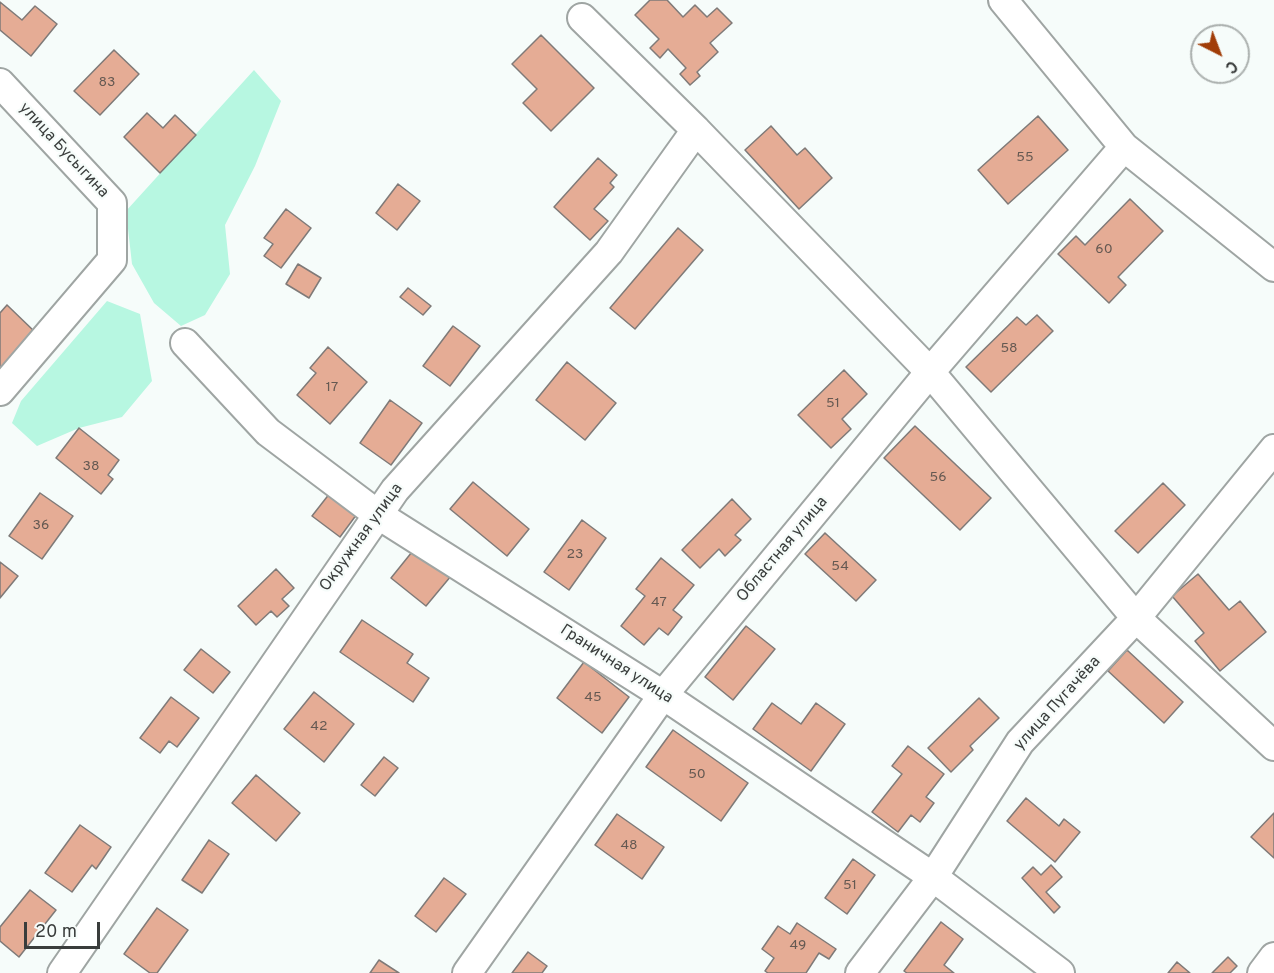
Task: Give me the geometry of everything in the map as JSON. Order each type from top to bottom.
[{"type":"street","points":[[1003,0],[1124,147],[1274,267]]},
{"type":"street","points":[[582,18],[696,130],[930,372],[1136,618],[1274,746]]},
{"type":"street","name":"улица Бусыгина","points":[[0,83],[112,203],[112,260],[0,392]]},
{"type":"street","name":"Окружная улица","points":[[62,973],[395,490],[609,252],[696,130]]},
{"type":"street","name":"Областная улица","points":[[467,973],[663,695],[930,372],[1124,147]]},
{"type":"street","name":"Граничная улица","points":[[185,343],[268,432],[377,514],[663,695],[933,877],[1060,973]]},
{"type":"street","name":"улица Пугачёва","points":[[860,973],[933,877],[1020,742],[1136,618],[1274,449]]},
{"type":"street","points":[[1262,973],[1274,957]]},
{"type":"green space","points":[[254,70],[281,101],[255,166],[225,225],[230,274],[205,315],[181,326],[154,303],[132,264],[126,211]]},
{"type":"green space","points":[[107,301],[140,314],[152,381],[122,417],[79,428],[37,446],[12,423],[21,401]]},
{"type":"building","points":[[650,0],[667,0],[683,17],[695,5],[707,17],[717,8],[732,23],[710,43],[718,52],[697,72],[700,76],[690,85],[680,74],[686,68],[668,49],[660,58],[650,48],[659,39],[635,15]]},
{"type":"building","points":[[0,2],[22,20],[35,6],[57,24],[31,56],[0,30]]},
{"type":"building","points":[[541,35],[594,88],[551,131],[523,103],[537,89],[512,64]]},
{"type":"building","points":[[114,50],[139,74],[100,115],[74,91]]},
{"type":"building","points":[[147,113],[163,128],[175,115],[196,135],[160,173],[124,137]]},
{"type":"building","points":[[1038,116],[1068,150],[1008,204],[978,170]]},
{"type":"building","points":[[771,126],[797,155],[805,148],[832,178],[799,209],[745,150]]},
{"type":"building","points":[[598,158],[617,175],[610,183],[614,187],[594,209],[608,221],[590,240],[554,207]]},
{"type":"building","points":[[398,184],[420,201],[397,230],[376,213]]},
{"type":"building","points":[[1130,199],[1163,231],[1118,277],[1126,285],[1109,303],[1058,254],[1076,236],[1085,245]]},
{"type":"building","points":[[286,209],[311,228],[281,268],[264,256],[273,244],[264,238]]},
{"type":"building","points":[[678,228],[703,250],[635,329],[610,308]]},
{"type":"building","points":[[298,264],[321,278],[309,298],[286,284]]},
{"type":"building","points":[[408,288],[431,306],[423,315],[400,297]]},
{"type":"building","points":[[7,305],[35,332],[0,369],[0,313]]},
{"type":"building","points":[[1037,315],[1053,331],[991,392],[966,367],[1017,317],[1026,325]]},
{"type":"building","points":[[453,326],[480,346],[450,386],[423,366]]},
{"type":"building","points":[[328,347],[367,382],[330,424],[297,395],[316,373],[310,368]]},
{"type":"building","points":[[567,362],[616,403],[585,440],[536,400]]},
{"type":"building","points":[[844,370],[867,394],[842,419],[851,429],[831,448],[798,415]]},
{"type":"building","points":[[390,400],[422,423],[391,465],[360,443]]},
{"type":"building","points":[[915,426],[991,498],[960,530],[884,458]]},
{"type":"building","points":[[79,428],[119,460],[108,475],[113,479],[101,494],[56,458]]},
{"type":"building","points":[[473,482],[529,529],[507,556],[450,509]]},
{"type":"building","points":[[1163,483],[1185,505],[1138,553],[1115,531]]},
{"type":"building","points":[[40,493],[73,516],[42,559],[9,536]]},
{"type":"building","points":[[330,493],[357,514],[340,537],[312,516]]},
{"type":"building","points":[[732,499],[751,519],[735,535],[741,540],[725,556],[719,549],[700,568],[682,550]]},
{"type":"building","points":[[582,520],[606,538],[569,590],[544,572]]},
{"type":"building","points":[[825,533],[876,580],[856,601],[805,554]]},
{"type":"building","points":[[416,547],[451,576],[426,606],[391,578]]},
{"type":"building","points":[[661,558],[694,585],[673,610],[682,617],[668,635],[659,628],[644,645],[621,626],[645,596],[636,589]]},
{"type":"building","points":[[0,562],[18,576],[0,598]]},
{"type":"building","points":[[276,569],[294,588],[282,599],[289,606],[277,617],[271,611],[256,625],[238,606]]},
{"type":"building","points":[[1198,574],[1229,610],[1240,601],[1266,632],[1220,671],[1195,641],[1204,633],[1172,596]]},
{"type":"building","points":[[362,620],[413,654],[407,663],[429,678],[413,702],[340,652]]},
{"type":"building","points":[[746,626],[775,649],[733,700],[705,677]]},
{"type":"building","points":[[201,649],[230,672],[213,693],[184,670]]},
{"type":"building","points":[[1127,650],[1183,702],[1164,723],[1108,671]]},
{"type":"building","points":[[584,662],[629,697],[602,733],[557,698]]},
{"type":"building","points":[[314,692],[354,724],[324,762],[284,729]]},
{"type":"building","points":[[171,697],[199,718],[177,747],[169,741],[160,753],[140,738]]},
{"type":"building","points":[[979,698],[999,718],[970,746],[973,750],[951,772],[928,748]]},
{"type":"building","points":[[772,703],[801,724],[816,703],[845,724],[811,771],[753,729]]},
{"type":"building","points":[[673,730],[748,783],[721,821],[646,767]]},
{"type":"building","points":[[908,746],[944,774],[926,797],[934,803],[920,822],[911,815],[898,832],[872,812],[902,774],[892,766]]},
{"type":"building","points":[[384,757],[398,768],[375,796],[361,785]]},
{"type":"building","points":[[256,775],[300,813],[276,841],[232,803]]},
{"type":"building","points":[[1026,798],[1059,826],[1064,819],[1080,832],[1055,862],[1007,821]]},
{"type":"building","points":[[1274,813],[1274,858],[1251,837]]},
{"type":"building","points":[[617,814],[664,847],[642,879],[595,845]]},
{"type":"building","points":[[80,825],[111,847],[96,869],[92,865],[72,892],[45,873]]},
{"type":"building","points":[[209,840],[229,854],[202,893],[182,880]]},
{"type":"building","points":[[853,859],[875,875],[847,914],[825,898]]},
{"type":"building","points":[[1051,865],[1062,877],[1046,892],[1060,907],[1054,913],[1022,878],[1033,867],[1041,875]]},
{"type":"building","points":[[444,878],[466,894],[436,932],[415,916]]},
{"type":"building","points":[[30,890],[56,910],[19,957],[0,941],[0,927]]},
{"type":"building","points":[[157,908],[188,930],[157,973],[150,973],[124,954]]},
{"type":"building","points":[[941,922],[963,939],[944,965],[954,973],[907,973],[904,971]]},
{"type":"building","points":[[797,923],[836,949],[829,959],[819,953],[806,973],[768,973],[765,971],[774,958],[762,949],[778,926],[790,934]]},
{"type":"building","points":[[528,952],[547,966],[542,973],[512,973]]},
{"type":"building","points":[[1228,957],[1237,966],[1230,973],[1212,973]]},
{"type":"building","points":[[379,960],[399,973],[370,973]]},
{"type":"building","points":[[1177,962],[1190,973],[1168,973]]}]
